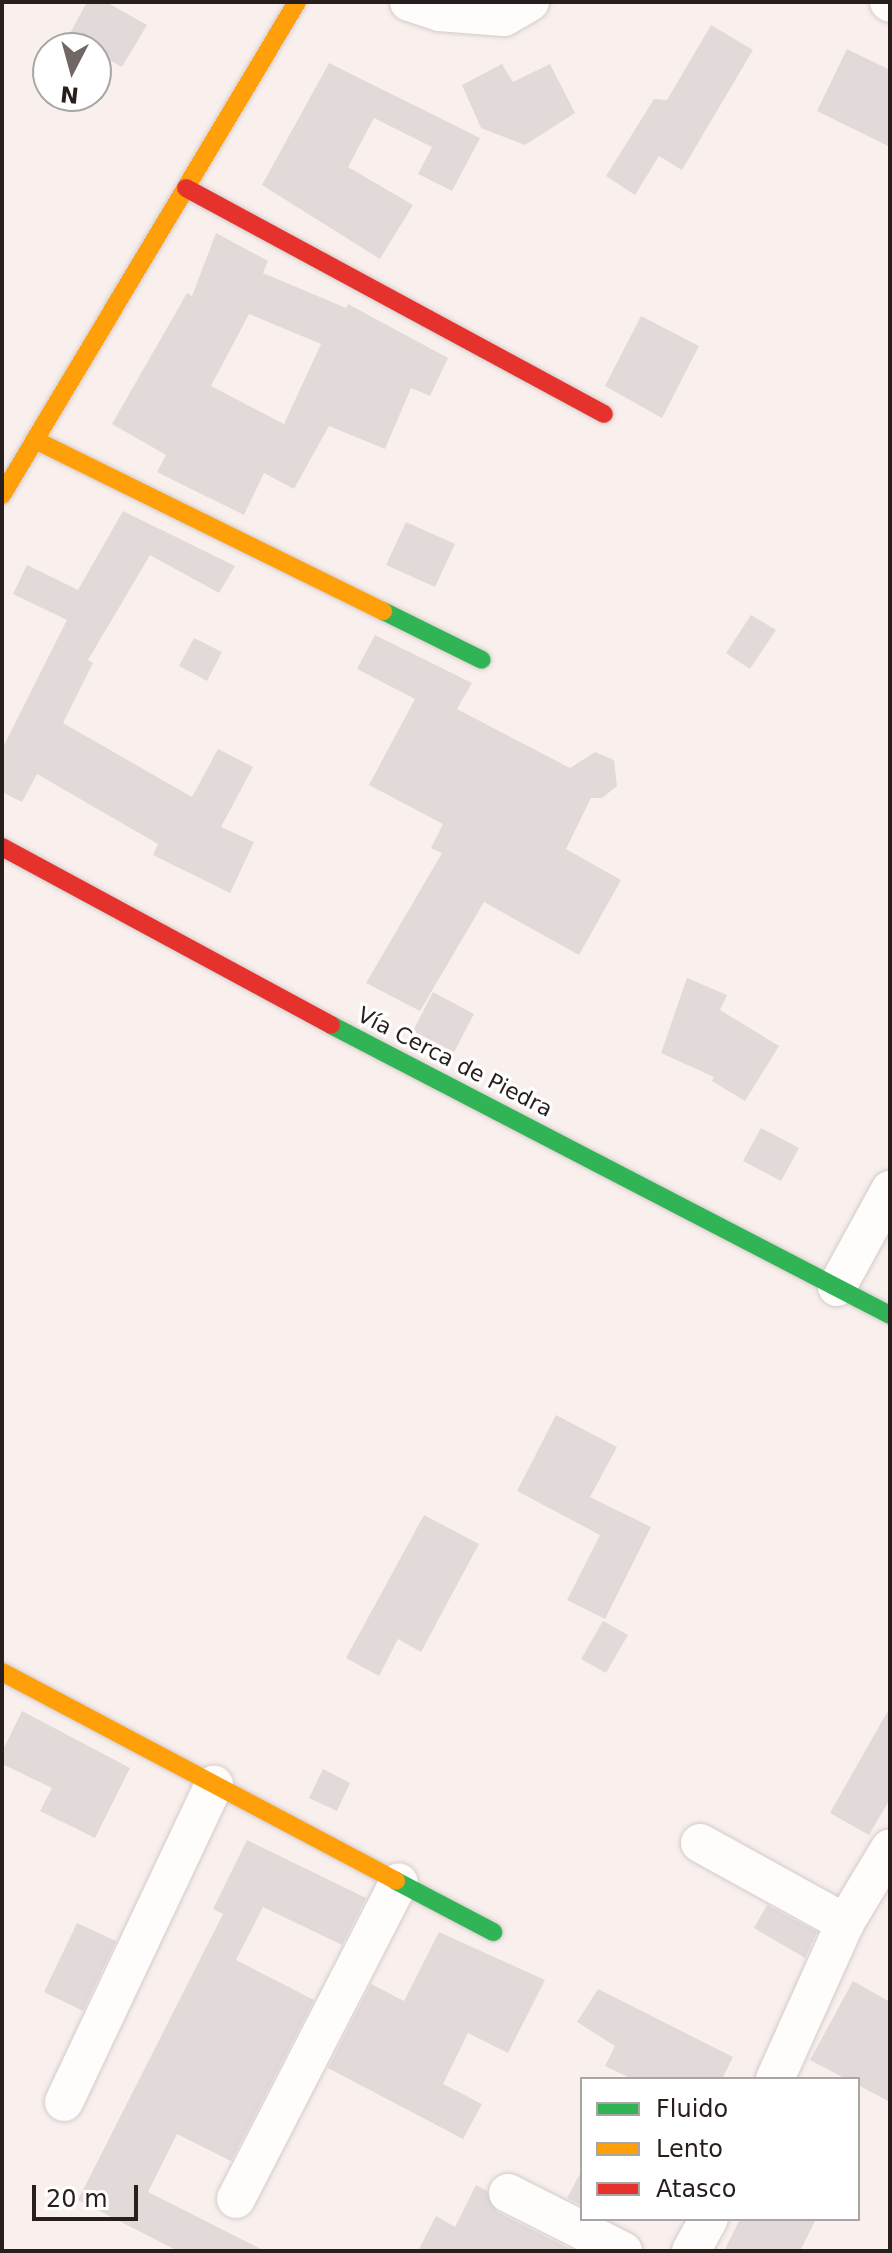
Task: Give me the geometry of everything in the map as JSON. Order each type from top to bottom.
[{"type":"street","points":[[2,495],[297,2]]},
{"type":"street","points":[[409,2],[439,12],[504,17],[530,2]]},
{"type":"street","points":[[186,188],[604,414]]},
{"type":"street","points":[[35,440],[482,660]]},
{"type":"street","name":"Vía Cerca de Piedra","points":[[2,847],[156,935],[890,1315]]},
{"type":"street","points":[[837,1287],[890,1190]]},
{"type":"street","points":[[2,1672],[493,1932]]},
{"type":"street","points":[[64,2102],[214,1785]]},
{"type":"street","points":[[700,1843],[845,1923]]},
{"type":"street","points":[[776,2077],[845,1923],[890,1848]]},
{"type":"street","points":[[236,2199],[399,1882]]},
{"type":"street","points":[[508,2193],[623,2251]]},
{"type":"street","points":[[691,2251],[708,2221]]},
{"type":"building","points":[[87,2],[106,2],[147,25],[122,67],[112,61],[112,32],[71,32]]},
{"type":"building","points":[[711,25],[753,50],[682,170],[659,156],[635,195],[606,176],[654,99],[667,100]]},
{"type":"building","points":[[847,49],[890,70],[890,147],[817,111]]},
{"type":"building","points":[[329,63],[480,138],[452,191],[418,174],[432,147],[374,118],[348,167],[413,205],[380,259],[262,185]]},
{"type":"building","points":[[502,64],[513,82],[550,64],[575,113],[525,145],[481,128],[462,85]]},
{"type":"building","points":[[216,233],[268,261],[263,273],[346,308],[348,304],[448,358],[430,396],[411,388],[385,449],[329,426],[294,489],[264,473],[244,515],[157,472],[166,455],[112,424],[187,293],[192,296]],"holes":[[[249,314],[321,344],[284,424],[211,386]]]},
{"type":"building","points":[[641,316],[699,346],[662,418],[605,386]]},
{"type":"building","points":[[123,511],[235,566],[219,593],[150,555],[88,660],[93,663],[63,723],[192,797],[218,749],[253,767],[221,827],[254,842],[230,893],[153,855],[158,844],[37,774],[22,802],[2,792],[2,749],[67,620],[13,594],[27,565],[78,590]]},
{"type":"building","points":[[406,522],[455,544],[435,587],[386,565]]},
{"type":"building","points":[[751,615],[776,630],[750,669],[726,653]]},
{"type":"building","points":[[375,635],[472,683],[457,709],[570,768],[595,752],[614,760],[617,786],[602,798],[591,798],[566,849],[621,880],[579,955],[484,902],[420,1011],[366,983],[442,853],[431,848],[443,824],[369,785],[415,699],[357,669]]},
{"type":"building","points":[[194,638],[222,652],[207,681],[179,666]]},
{"type":"building","points":[[687,978],[727,995],[720,1010],[779,1046],[745,1101],[712,1081],[714,1077],[661,1053]]},
{"type":"building","points":[[433,992],[474,1014],[454,1052],[413,1031]]},
{"type":"building","points":[[761,1128],[799,1148],[781,1181],[743,1161]]},
{"type":"building","points":[[556,1415],[617,1447],[590,1497],[651,1527],[605,1619],[567,1600],[600,1535],[517,1491]]},
{"type":"building","points":[[424,1515],[479,1544],[421,1652],[398,1639],[379,1676],[346,1658]]},
{"type":"building","points":[[603,1621],[628,1635],[606,1673],[581,1659]]},
{"type":"building","points":[[890,1707],[890,1799],[869,1835],[830,1813]]},
{"type":"building","points":[[22,1711],[130,1768],[95,1838],[40,1811],[52,1788],[2,1764],[2,1752]]},
{"type":"building","points":[[323,1769],[350,1783],[337,1811],[309,1798]]},
{"type":"building","points":[[247,1840],[366,1898],[342,1945],[263,1907],[236,1960],[314,2000],[231,2161],[177,2134],[148,2192],[265,2251],[178,2251],[78,2200],[223,1914],[213,1909]]},
{"type":"building","points":[[767,1905],[817,1932],[805,1958],[754,1928]]},
{"type":"building","points":[[77,1923],[116,1941],[83,2011],[44,1992]]},
{"type":"building","points":[[439,1932],[545,1980],[508,2053],[468,2033],[443,2084],[482,2104],[463,2139],[328,2068],[371,1984],[404,2001]]},
{"type":"building","points":[[853,1981],[890,2002],[890,2102],[860,2086],[860,2077],[842,2077],[810,2060]]},
{"type":"building","points":[[598,1989],[733,2057],[723,2077],[628,2077],[605,2066],[615,2046],[577,2022]]},
{"type":"building","points":[[580,2174],[580,2205],[567,2198]]},
{"type":"building","points":[[476,2185],[487,2191],[497,2212],[574,2251],[418,2251],[436,2216],[455,2227]]},
{"type":"building","points":[[739,2221],[815,2221],[800,2251],[724,2251]]},
{"type":"traffic: fast","points":[[383,611],[482,660]]},
{"type":"traffic: fast","points":[[331,1025],[890,1315]]},
{"type":"traffic: fast","points":[[396,1881],[493,1932]]},
{"type":"traffic: slow","points":[[2,495],[297,2]]},
{"type":"traffic: slow","points":[[35,440],[383,611]]},
{"type":"traffic: slow","points":[[2,1672],[396,1881]]},
{"type":"traffic: jam","points":[[186,188],[604,414]]},
{"type":"traffic: jam","points":[[2,847],[331,1025]]}]
